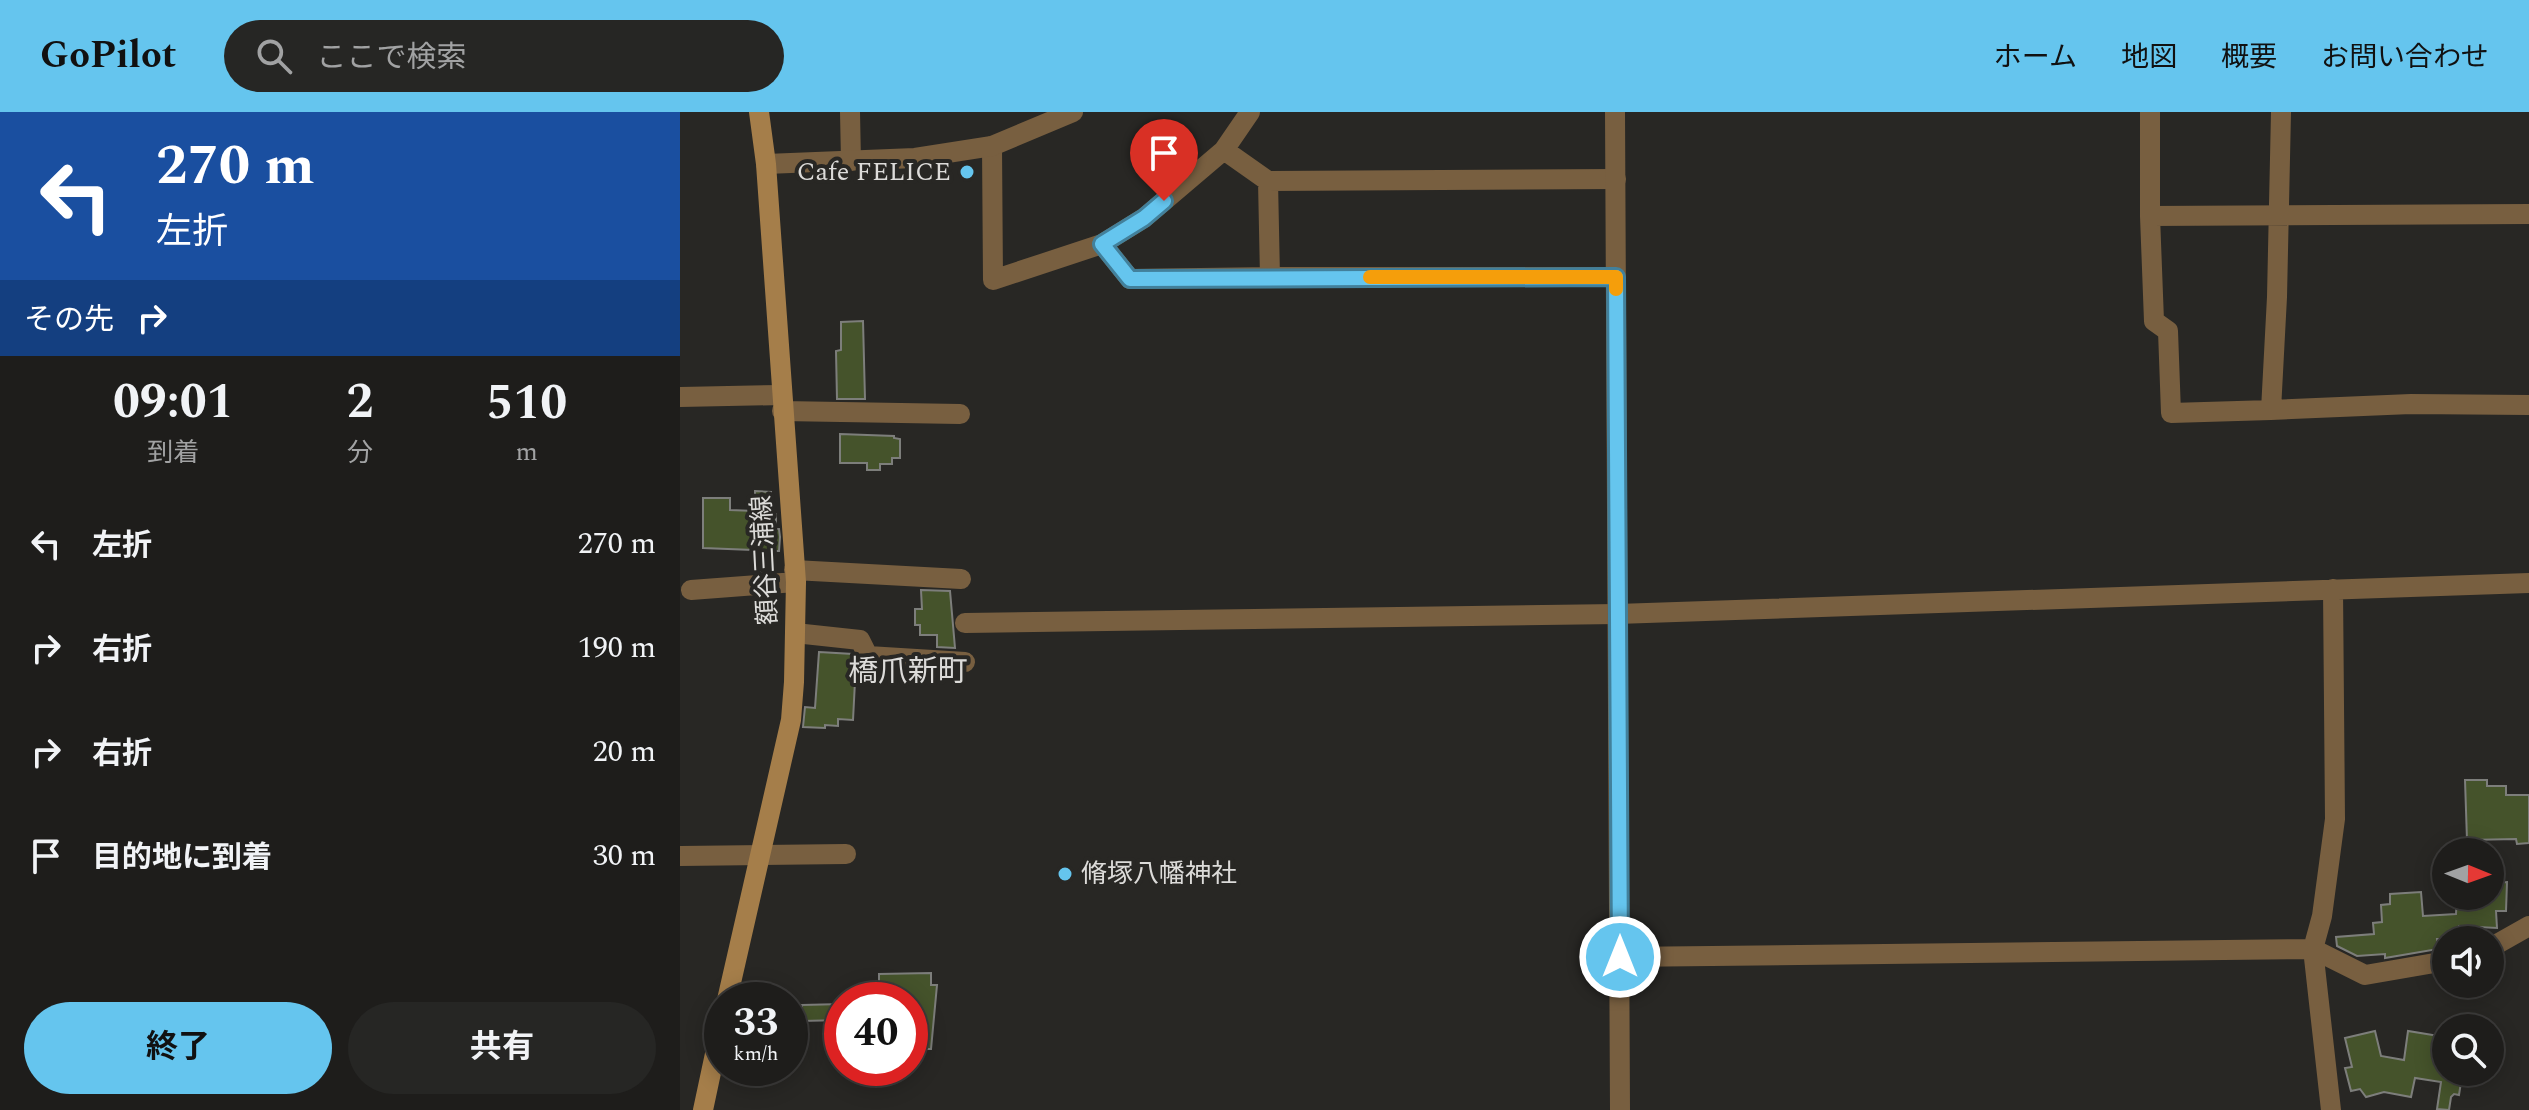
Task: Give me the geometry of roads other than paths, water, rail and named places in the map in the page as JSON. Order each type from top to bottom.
[{"type":"main road","name":"額谷三浦線","points":[[731,982],[791,720],[795,633],[795,576],[766,164],[759,112]]},
{"type":"main road","points":[[703,1110],[708,1086]]},
{"type":"street","points":[[850,112],[851,161]]},
{"type":"street","points":[[766,164],[915,158],[992,146],[1073,112]]},
{"type":"street","points":[[992,146],[993,280],[1102,244],[1144,218],[1224,150],[1250,112]]},
{"type":"street","points":[[1615,112],[1620,1110]]},
{"type":"street","points":[[2150,112],[2154,321],[2168,331],[2171,413],[2411,404],[2529,405]]},
{"type":"street","points":[[2271,410],[2280,215],[2281,112]]},
{"type":"street","points":[[1224,150],[1268,181],[1616,179]]},
{"type":"street","points":[[1268,181],[1270,277]]},
{"type":"street","points":[[2150,216],[2529,214]]},
{"type":"street","points":[[1102,244],[1130,279],[1616,277]]},
{"type":"street","points":[[680,397],[960,414]]},
{"type":"street","points":[[691,590],[795,576],[961,579]]},
{"type":"street","points":[[965,623],[1617,614],[2529,583]]},
{"type":"street","points":[[2331,1110],[2313,949],[2322,916],[2335,819],[2333,589]]},
{"type":"street","points":[[795,633],[860,640],[868,656],[965,662]]},
{"type":"street","points":[[680,856],[846,854]]},
{"type":"street","points":[[2504,940],[2529,926]]},
{"type":"street","points":[[1620,957],[2313,949],[2365,975],[2432,963]]},
{"type":"place","name":"Cafe FELICE","points":[[967,172]]},
{"type":"place","name":"脩塚八幡神社","points":[[1065,874]]},
{"type":"district","name":"橋爪新町","points":[[908,672]]}]
